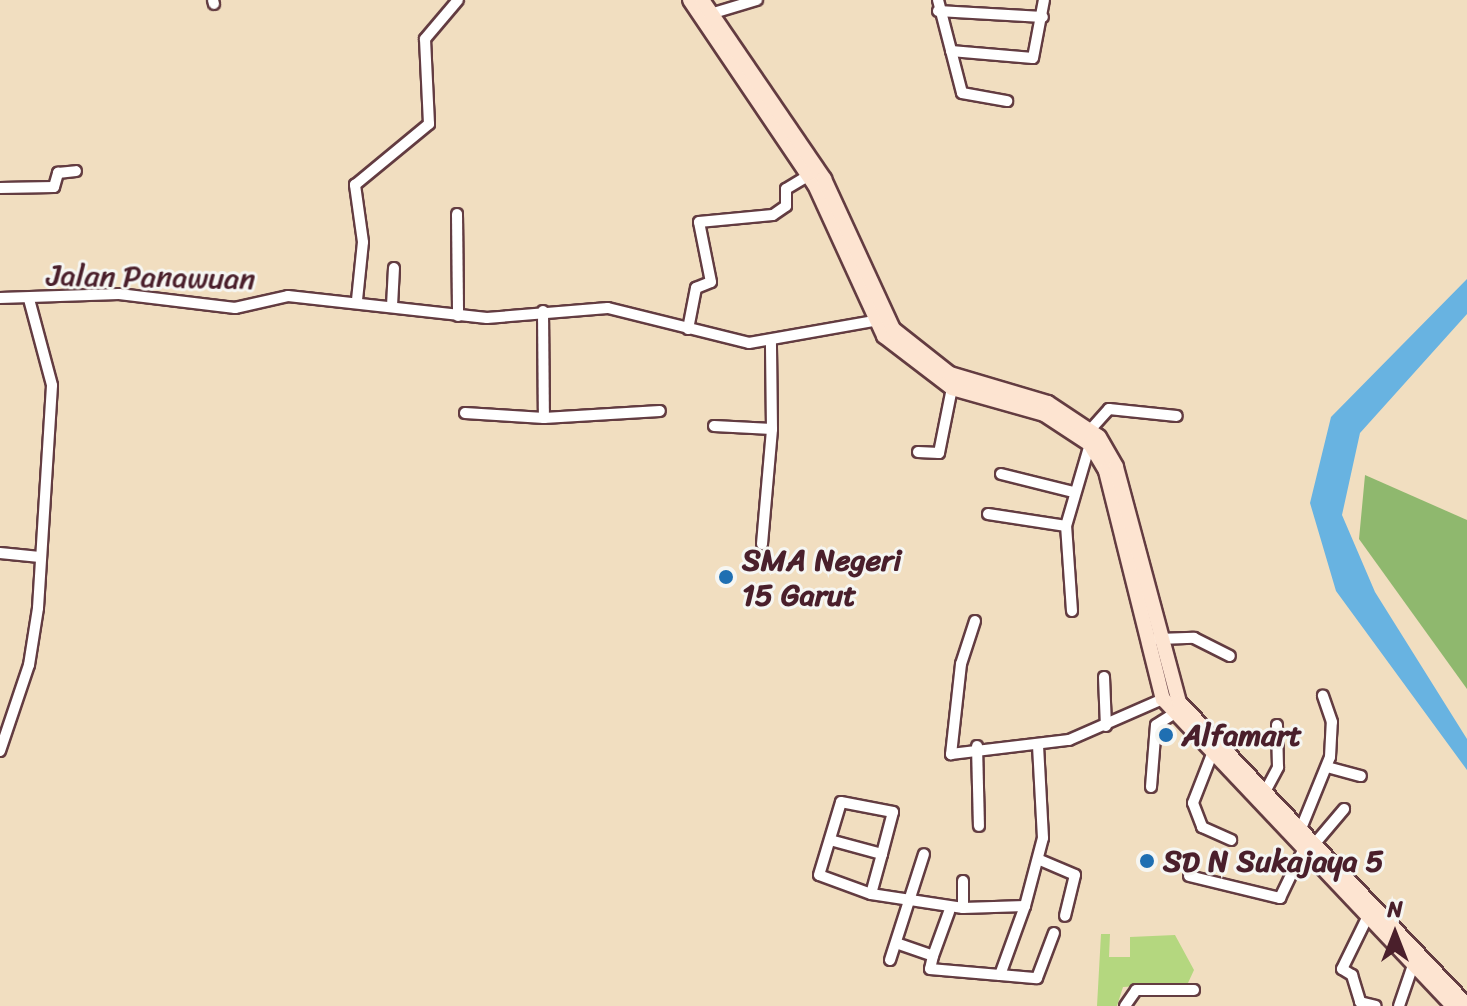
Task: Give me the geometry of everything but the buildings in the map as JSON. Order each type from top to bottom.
[{"type":"main road","points":[[690,0],[808,176],[880,320],[924,373],[952,388],[1044,414],[1090,436]]},
{"type":"main road","points":[[702,0],[761,104],[824,179],[880,320],[931,364],[1048,403],[1090,436],[1106,471],[1147,617],[1163,699],[1312,841],[1467,1006]]},
{"type":"main road","points":[[1147,617],[1158,639],[1172,689],[1215,749],[1266,790],[1302,826],[1368,916],[1453,1006]]},
{"type":"street","points":[[357,300],[363,242],[355,185],[427,128],[425,39],[458,0]]},
{"type":"street","points":[[710,14],[757,0]]},
{"type":"street","points":[[951,51],[1032,59],[1043,17],[1044,0]]},
{"type":"street","points":[[1007,101],[965,96],[938,6],[1043,17]]},
{"type":"street","points":[[0,188],[54,187],[59,173],[76,171]]},
{"type":"street","points":[[688,329],[696,288],[711,282],[699,222],[773,215],[786,206],[786,189],[808,176]]},
{"type":"street","points":[[457,214],[458,316]]},
{"type":"street","points":[[392,306],[394,268]]},
{"type":"street","name":"Jalan Panawuan","points":[[0,298],[119,294],[235,308],[288,296],[357,300],[458,316],[608,308],[688,329],[771,343],[880,320]]},
{"type":"street","points":[[0,751],[29,665],[52,385],[29,299]]},
{"type":"street","points":[[543,311],[544,418]]},
{"type":"street","points":[[762,544],[772,429],[771,343]]},
{"type":"street","points":[[918,452],[939,453],[952,388]]},
{"type":"street","points":[[1072,611],[1066,526],[1090,436],[1109,409],[1177,416]]},
{"type":"street","points":[[465,413],[544,418],[660,411]]},
{"type":"street","points":[[714,426],[772,429]]},
{"type":"street","points":[[1001,474],[1073,492]]},
{"type":"street","points":[[988,514],[1066,526]]},
{"type":"street","points":[[0,553],[40,557]]},
{"type":"street","points":[[975,621],[961,664],[950,752],[977,746],[1038,745],[1106,726],[1163,699]]},
{"type":"street","points":[[1158,639],[1194,638],[1230,656]]},
{"type":"street","points":[[1104,677],[1106,726]]},
{"type":"street","points":[[1302,826],[1327,767],[1332,722],[1323,696]]},
{"type":"street","points":[[1151,787],[1156,725],[1175,713]]},
{"type":"street","points":[[1266,790],[1278,767],[1277,725]]},
{"type":"street","points":[[1000,975],[1040,860],[1038,745]]},
{"type":"street","points":[[977,746],[979,826]]},
{"type":"street","points":[[1215,749],[1195,791],[1196,819],[1231,840]]},
{"type":"street","points":[[1327,767],[1361,776]]},
{"type":"street","points":[[871,894],[893,812],[841,802],[819,875],[871,894],[949,912],[963,908],[1025,906]]},
{"type":"street","points":[[1189,876],[1280,898],[1312,841],[1344,809]]},
{"type":"street","points":[[830,840],[882,854]]},
{"type":"street","points":[[890,960],[924,854]]},
{"type":"street","points":[[1040,860],[1075,875],[1065,916]]},
{"type":"street","points":[[963,881],[963,908]]},
{"type":"street","points":[[949,912],[930,969],[1037,978],[1054,933]]},
{"type":"street","points":[[1368,916],[1342,969],[1352,975],[1356,1004],[1376,1006]]},
{"type":"street","points":[[896,943],[933,956]]},
{"type":"street","points":[[1399,1006],[1413,965]]},
{"type":"street","points":[[1125,1006],[1136,990],[1194,990]]},
{"type":"green space","points":[[1365,475],[1467,520],[1467,689],[1359,539]]},
{"type":"green space","points":[[1101,934],[1110,934],[1109,957],[1130,957],[1130,937],[1175,935],[1194,970],[1188,983],[1123,987],[1117,1006],[1097,1006]]},
{"type":"water","points":[[1467,279],[1467,314],[1360,433],[1342,515],[1375,592],[1467,739],[1467,770],[1336,591],[1310,503],[1331,417]]},
{"type":"place","name":"SMA Negeri 15 Garut","points":[[726,577]]},
{"type":"place","name":"Alfamart","points":[[1166,735]]},
{"type":"place","name":"SD N Sukajaya 5","points":[[1147,861]]}]
